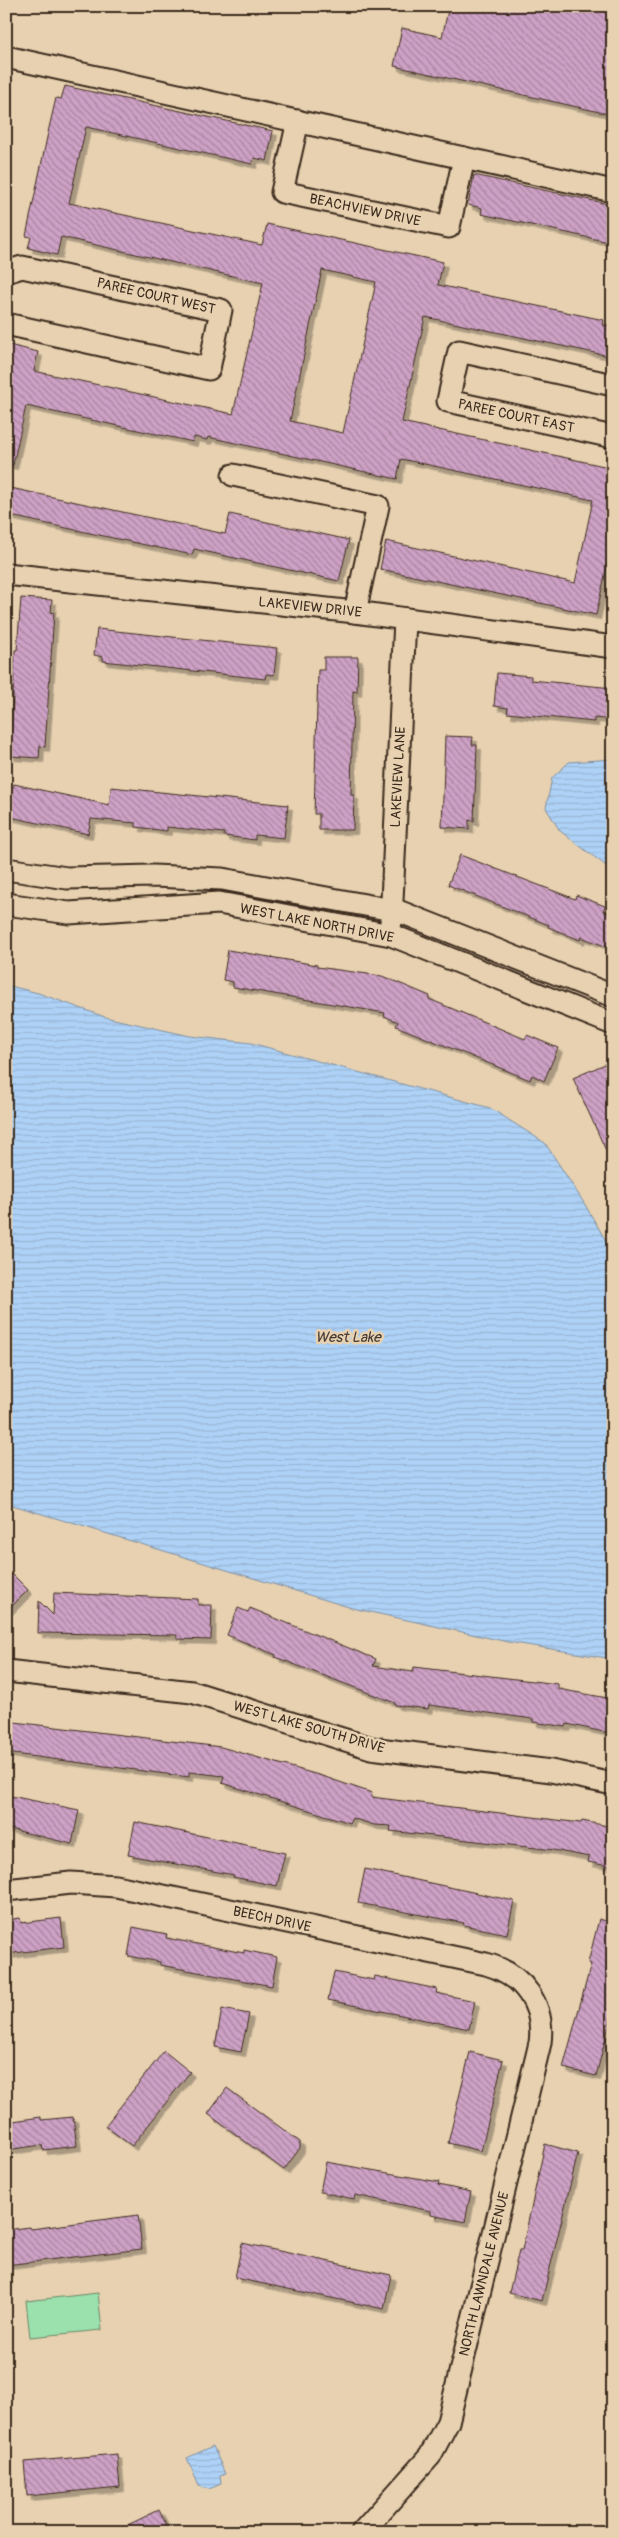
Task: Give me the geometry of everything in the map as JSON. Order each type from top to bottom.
[{"type":"street","points":[[6,57],[613,191]]},
{"type":"street","name":"BEACHVIEW DRIVE","points":[[298,122],[282,192],[449,227],[464,158]]},
{"type":"street","name":"PAREE COURT WEST","points":[[6,272],[22,267],[221,310],[209,369],[6,324]]},
{"type":"street","name":"PAREE COURT EAST","points":[[613,385],[459,351],[448,401],[613,437]]},
{"type":"street","points":[[233,475],[378,506],[354,612]]},
{"type":"street","name":"LAKEVIEW DRIVE","points":[[6,574],[354,612],[613,647]]},
{"type":"street","name":"LAKEVIEW LANE","points":[[391,935],[405,619]]},
{"type":"street","name":"WEST LAKE NORTH DRIVE","points":[[6,869],[67,878],[154,876],[222,879],[392,910],[613,996]]},
{"type":"street","name":"WEST LAKE NORTH DRIVE","points":[[6,904],[69,913],[219,904],[391,935],[613,1024]]},
{"type":"street","name":"WEST LAKE SOUTH DRIVE","points":[[6,1671],[192,1692],[371,1748],[552,1771],[613,1784]]},
{"type":"street","name":"BEECH DRIVE","points":[[6,1890],[71,1883],[116,1886],[486,1964],[497,1967],[516,1978],[529,1991]]},
{"type":"street","name":"NORTH LAWNDALE AVENUE","points":[[362,2532],[430,2456],[448,2422],[540,2043],[541,2031],[538,2008],[529,1991]]},
{"type":"green space","points":[[98,2293],[102,2330],[30,2337],[26,2301]]},
{"type":"water","points":[[613,759],[613,871],[560,831],[546,808],[552,778],[569,762]]},
{"type":"water","name":"West Lake","points":[[6,985],[38,993],[105,1017],[190,1036],[251,1043],[490,1108],[545,1143],[584,1203],[613,1253],[613,1659],[508,1642],[352,1608],[6,1503]]},
{"type":"water","points":[[213,2446],[225,2474],[220,2476],[221,2484],[209,2489],[199,2486],[187,2458]]},
{"type":"building","points":[[449,6],[603,6],[613,8],[613,115],[394,66],[402,28],[442,37]]},
{"type":"building","points":[[65,86],[273,131],[267,161],[254,158],[252,164],[86,127],[69,203],[262,245],[267,224],[443,262],[438,285],[604,320],[603,325],[613,327],[609,356],[425,317],[402,422],[613,468],[613,540],[596,615],[380,569],[386,541],[575,583],[593,500],[401,459],[397,479],[208,437],[207,440],[194,437],[193,442],[26,406],[13,465],[6,464],[6,359],[9,345],[38,352],[34,371],[233,414],[263,283],[61,237],[57,255],[28,248],[31,237],[26,236],[49,128],[56,98],[61,99]],"holes":[[[322,270],[376,282],[343,433],[290,421]]]},
{"type":"building","points":[[474,175],[613,205],[613,243],[481,214],[482,208],[468,205]]},
{"type":"building","points":[[6,487],[225,534],[230,514],[349,540],[339,581],[194,549],[192,555],[6,515]]},
{"type":"building","points":[[21,598],[52,600],[51,612],[54,613],[45,747],[40,746],[39,758],[10,756],[15,650],[17,650]]},
{"type":"building","points":[[97,629],[277,648],[274,675],[266,674],[265,679],[103,661],[103,657],[94,655]]},
{"type":"building","points":[[324,657],[358,657],[357,692],[353,691],[351,795],[354,795],[353,830],[319,830],[319,814],[314,814],[318,670],[324,670]]},
{"type":"building","points":[[497,673],[531,676],[531,680],[613,688],[613,720],[594,718],[594,722],[507,713],[508,708],[494,706]]},
{"type":"building","points":[[445,736],[473,737],[472,745],[477,745],[474,821],[469,820],[469,829],[442,827]]},
{"type":"building","points":[[14,784],[109,805],[111,787],[288,805],[284,838],[255,835],[255,840],[224,836],[224,833],[167,827],[167,831],[136,827],[136,823],[91,819],[88,834],[6,816],[6,788],[12,789]]},
{"type":"building","points":[[460,855],[575,899],[576,895],[605,906],[603,911],[613,915],[613,949],[581,937],[580,940],[548,927],[549,925],[448,885]]},
{"type":"building","points":[[228,950],[317,965],[317,967],[382,976],[430,996],[429,999],[525,1039],[527,1035],[558,1048],[544,1081],[532,1075],[530,1080],[396,1026],[398,1022],[384,1016],[385,1013],[233,987],[233,982],[223,980]]},
{"type":"building","points":[[605,1064],[613,1082],[613,1166],[573,1078]]},
{"type":"building","points":[[6,1568],[28,1590],[6,1612]]},
{"type":"building","points":[[54,1593],[198,1599],[198,1605],[212,1605],[211,1640],[177,1639],[177,1635],[38,1633],[39,1601],[53,1615]]},
{"type":"building","points":[[238,1608],[248,1612],[250,1608],[376,1659],[373,1666],[413,1672],[414,1667],[558,1684],[558,1689],[613,1699],[613,1734],[567,1724],[566,1727],[533,1722],[533,1719],[429,1705],[428,1709],[395,1705],[395,1703],[275,1657],[276,1655],[227,1635]]},
{"type":"building","points":[[6,1721],[221,1747],[322,1776],[372,1793],[371,1797],[581,1823],[582,1821],[613,1827],[613,1867],[588,1862],[589,1857],[553,1850],[390,1831],[391,1826],[374,1825],[352,1818],[350,1823],[222,1783],[224,1776],[189,1772],[189,1777],[6,1753]]},
{"type":"building","points":[[6,1795],[79,1810],[72,1844],[6,1828]]},
{"type":"building","points":[[135,1822],[285,1853],[277,1886],[233,1877],[234,1875],[128,1855]]},
{"type":"building","points":[[365,1869],[514,1901],[507,1934],[463,1925],[464,1923],[358,1903]]},
{"type":"building","points":[[20,1918],[21,1923],[61,1918],[64,1947],[6,1954],[6,1920]]},
{"type":"building","points":[[599,1919],[613,1923],[613,2009],[596,2076],[563,2068],[591,1964],[588,1963]]},
{"type":"building","points":[[133,1927],[167,1934],[166,1938],[244,1953],[244,1950],[277,1957],[272,1986],[160,1965],[160,1962],[128,1956]]},
{"type":"building","points":[[334,1972],[374,1980],[375,1976],[437,1989],[436,1993],[475,2001],[469,2029],[328,2000]]},
{"type":"building","points":[[222,2009],[249,2014],[241,2052],[215,2047]]},
{"type":"building","points":[[164,2051],[190,2072],[132,2146],[105,2126]]},
{"type":"building","points":[[470,2052],[503,2060],[481,2151],[448,2143]]},
{"type":"building","points":[[227,2088],[300,2142],[300,2148],[284,2170],[208,2114]]},
{"type":"building","points":[[41,2117],[41,2120],[73,2117],[77,2146],[43,2150],[42,2145],[6,2150],[6,2122]]},
{"type":"building","points":[[545,2144],[578,2153],[542,2301],[509,2293],[519,2250],[522,2250]]},
{"type":"building","points":[[326,2162],[439,2182],[438,2185],[471,2192],[465,2222],[431,2215],[431,2211],[355,2195],[354,2199],[320,2192]]},
{"type":"building","points":[[138,2215],[142,2249],[6,2265],[6,2230],[30,2227],[31,2229]]},
{"type":"building","points":[[242,2243],[391,2275],[384,2309],[235,2278]]},
{"type":"building","points":[[117,2454],[120,2487],[27,2496],[24,2462]]},
{"type":"building","points":[[159,2510],[170,2532],[113,2532]]}]
